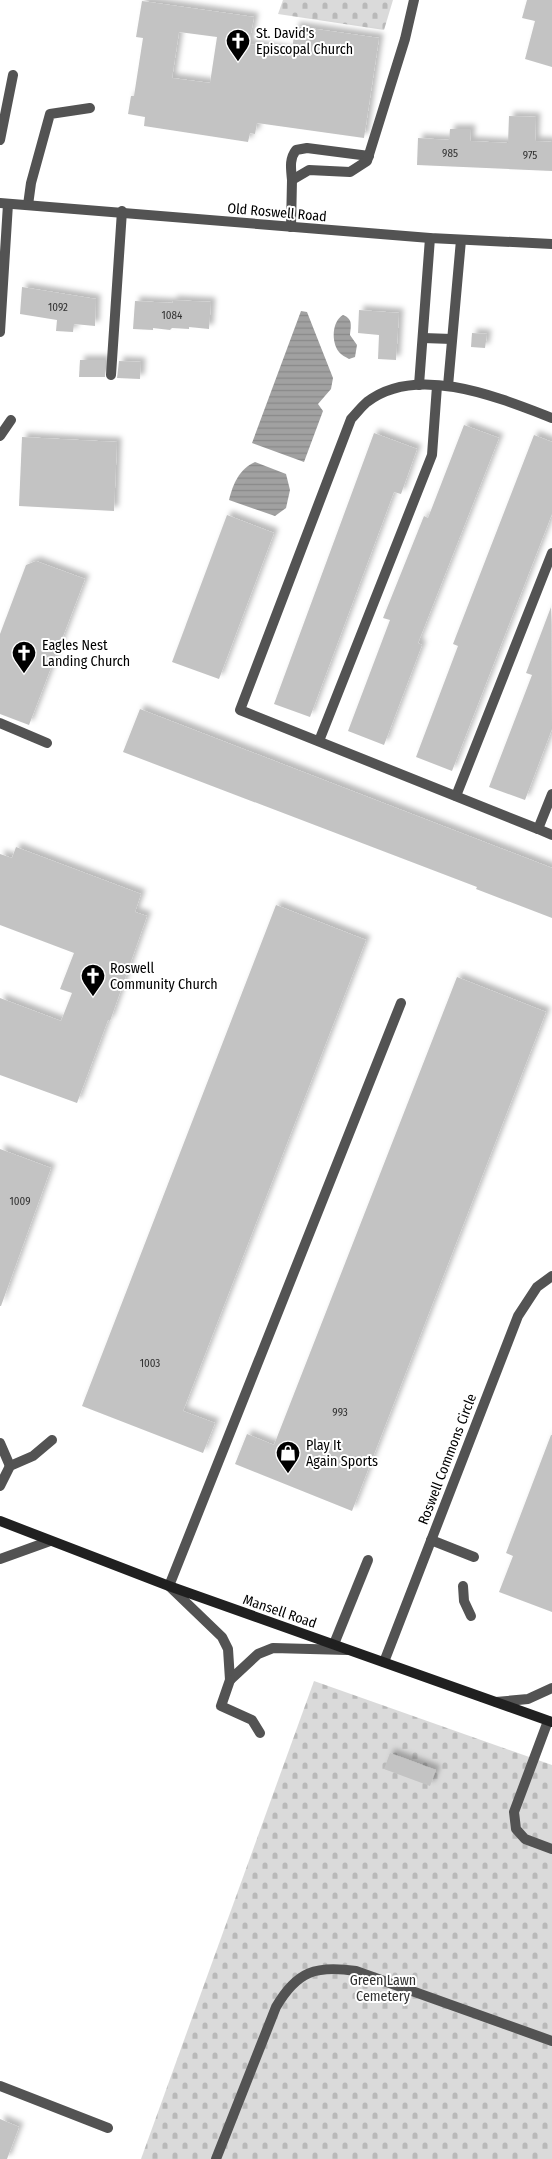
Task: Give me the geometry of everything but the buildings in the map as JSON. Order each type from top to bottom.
[{"type":"main road","name":"Mansell Road","points":[[0,1521],[169,1586],[550,1722]]},
{"type":"street","points":[[292,180],[309,170],[350,172],[367,162],[405,39],[414,0]]},
{"type":"street","points":[[0,140],[13,74]]},
{"type":"street","points":[[28,205],[31,183],[50,114],[90,108]]},
{"type":"street","points":[[291,227],[291,167],[292,155],[296,150],[307,148],[369,156]]},
{"type":"street","points":[[0,332],[4,203]]},
{"type":"street","name":"Old Roswell Road","points":[[4,203],[122,211],[430,238],[552,244]]},
{"type":"street","points":[[111,375],[122,211]]},
{"type":"street","points":[[419,385],[430,238]]},
{"type":"street","points":[[448,386],[460,240]]},
{"type":"street","points":[[423,338],[452,340]]},
{"type":"street","points":[[552,418],[498,398],[448,386],[419,385],[388,391],[366,402],[351,420],[240,710],[552,835]]},
{"type":"street","points":[[319,741],[432,455],[437,386]]},
{"type":"street","points":[[0,436],[11,420]]},
{"type":"street","points":[[456,796],[552,552]]},
{"type":"street","points":[[0,723],[48,743]]},
{"type":"street","points":[[538,829],[552,794]]},
{"type":"street","points":[[260,1733],[252,1720],[221,1706],[230,1680],[228,1649],[222,1637],[169,1586],[401,1004]]},
{"type":"street","name":"Roswell Commons Circle","points":[[384,1662],[518,1316],[537,1287],[552,1276]]},
{"type":"street","points":[[0,1486],[10,1466],[33,1456],[52,1440]]},
{"type":"street","points":[[0,1443],[10,1466]]},
{"type":"street","points":[[431,1540],[474,1557]]},
{"type":"street","points":[[0,1559],[50,1541]]},
{"type":"street","points":[[334,1644],[368,1560]]},
{"type":"street","points":[[463,1586],[464,1601],[471,1616]]},
{"type":"street","points":[[230,1680],[258,1654],[273,1648],[350,1650]]},
{"type":"street","points":[[496,1702],[528,1699],[552,1688]]},
{"type":"street","points":[[550,1722],[514,1812],[516,1828],[525,1839],[552,1849]]},
{"type":"street","points":[[216,2159],[276,2007],[285,1992],[298,1980],[314,1971],[332,1967],[356,1971],[552,2041]]},
{"type":"street","points":[[0,2086],[108,2128]]},
{"type":"green space","points":[[283,0],[393,0],[384,30],[278,14]]},
{"type":"green space","name":"Green Lawn Cemetery","points":[[314,1681],[552,1765],[552,2159],[141,2159]]},
{"type":"shaded area","points":[[301,311],[307,312],[333,378],[331,389],[318,404],[323,411],[304,462],[252,443]]},
{"type":"shaded area","points":[[343,315],[350,320],[350,335],[357,345],[355,357],[349,359],[336,348],[334,337],[337,322]]},
{"type":"shaded area","points":[[255,462],[286,474],[290,490],[286,508],[275,516],[229,500],[232,488],[241,473]]},
{"type":"place","name":"St. David's Episcopal Church","points":[[238,62]]},
{"type":"place","name":"Eagles Nest Landing Church","points":[[24,674]]},
{"type":"place","name":"Roswell Community Church","points":[[93,997]]},
{"type":"place","name":"Play It Again Sports","points":[[288,1474]]}]
